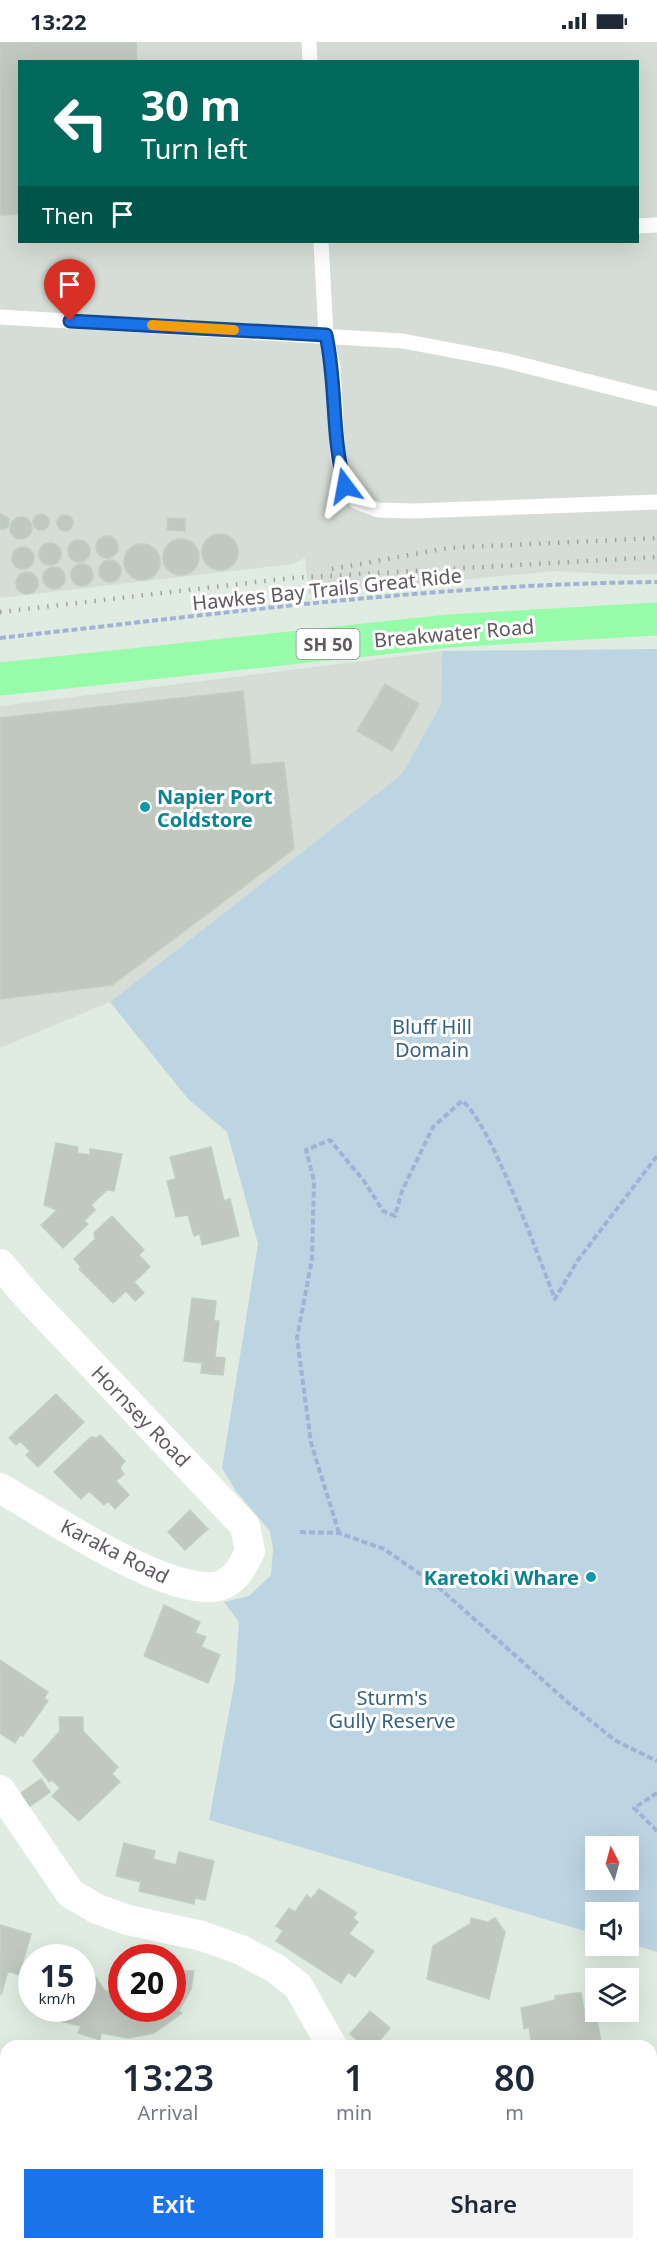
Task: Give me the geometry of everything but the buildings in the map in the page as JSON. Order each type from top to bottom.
[{"type":"highway","name":"Breakwater Road","points":[[0,679],[449,631],[657,619]]},
{"type":"street","name":"Hornsey Road","points":[[0,1264],[30,1299],[245,1526],[250,1551],[235,1576]]},
{"type":"street","name":"Karaka Road","points":[[0,1488],[85,1539],[136,1565],[191,1587],[213,1588],[226,1584],[235,1576]]},
{"type":"street","points":[[0,1790],[70,1893],[97,1909],[128,1920],[202,1936],[241,1950],[275,1968],[298,1986],[329,2040]]},
{"type":"lane","points":[[309,42],[310,60]]},
{"type":"lane","points":[[639,225],[657,225]]},
{"type":"lane","points":[[321,243],[326,335],[333,367],[338,460],[345,486],[357,502],[378,510],[414,511],[657,502]]},
{"type":"lane","points":[[0,317],[403,341],[503,360],[657,399]]},
{"type":"path","name":"Hawkes Bay Trails Great Ride","points":[[0,638],[298,605],[503,587],[657,582]]},
{"type":"path","points":[[339,1533],[311,1443],[297,1338],[312,1259],[314,1181],[306,1150],[330,1140],[364,1181],[383,1211],[395,1216],[402,1191],[433,1127],[462,1101],[472,1107],[488,1136],[555,1299],[578,1260],[657,1156]]},
{"type":"path","points":[[300,1532],[339,1533],[384,1549],[436,1585],[572,1706],[616,1741],[657,1761]]},
{"type":"path","points":[[657,1793],[634,1808],[657,1831]]},
{"type":"shaded area","points":[[0,42],[657,42],[657,574],[628,575],[555,571],[309,594],[305,558],[293,564],[0,598]]},
{"type":"shaded area","name":"Napier Port Coldstore","points":[[442,651],[441,704],[402,774],[110,1002],[0,1048],[0,706]]},
{"type":"green space","name":"Bluff Hill Domain","points":[[657,649],[657,1952],[639,1946],[639,1902],[585,1902],[585,1931],[209,1820],[235,1680],[239,1622],[224,1602],[249,1596],[271,1575],[273,1549],[270,1531],[236,1491],[222,1468],[258,1244],[227,1132],[188,1099],[110,1002],[402,774],[441,704],[442,651]]},
{"type":"railway","points":[[332,569],[448,548],[657,538]]},
{"type":"railway","points":[[0,612],[291,578],[657,557]]},
{"type":"slow traffic","points":[[152,325],[234,330]]},
{"type":"place","name":"Napier Port Coldstore","points":[[145,807]]},
{"type":"place","name":"Karetoki Whare","points":[[591,1577]]},
{"type":"route","points":[[70,321],[326,335],[333,367],[338,460],[345,486]]},
{"type":"park label","name":"Sturm's Gully Reserve","points":[[392,1708]]}]
